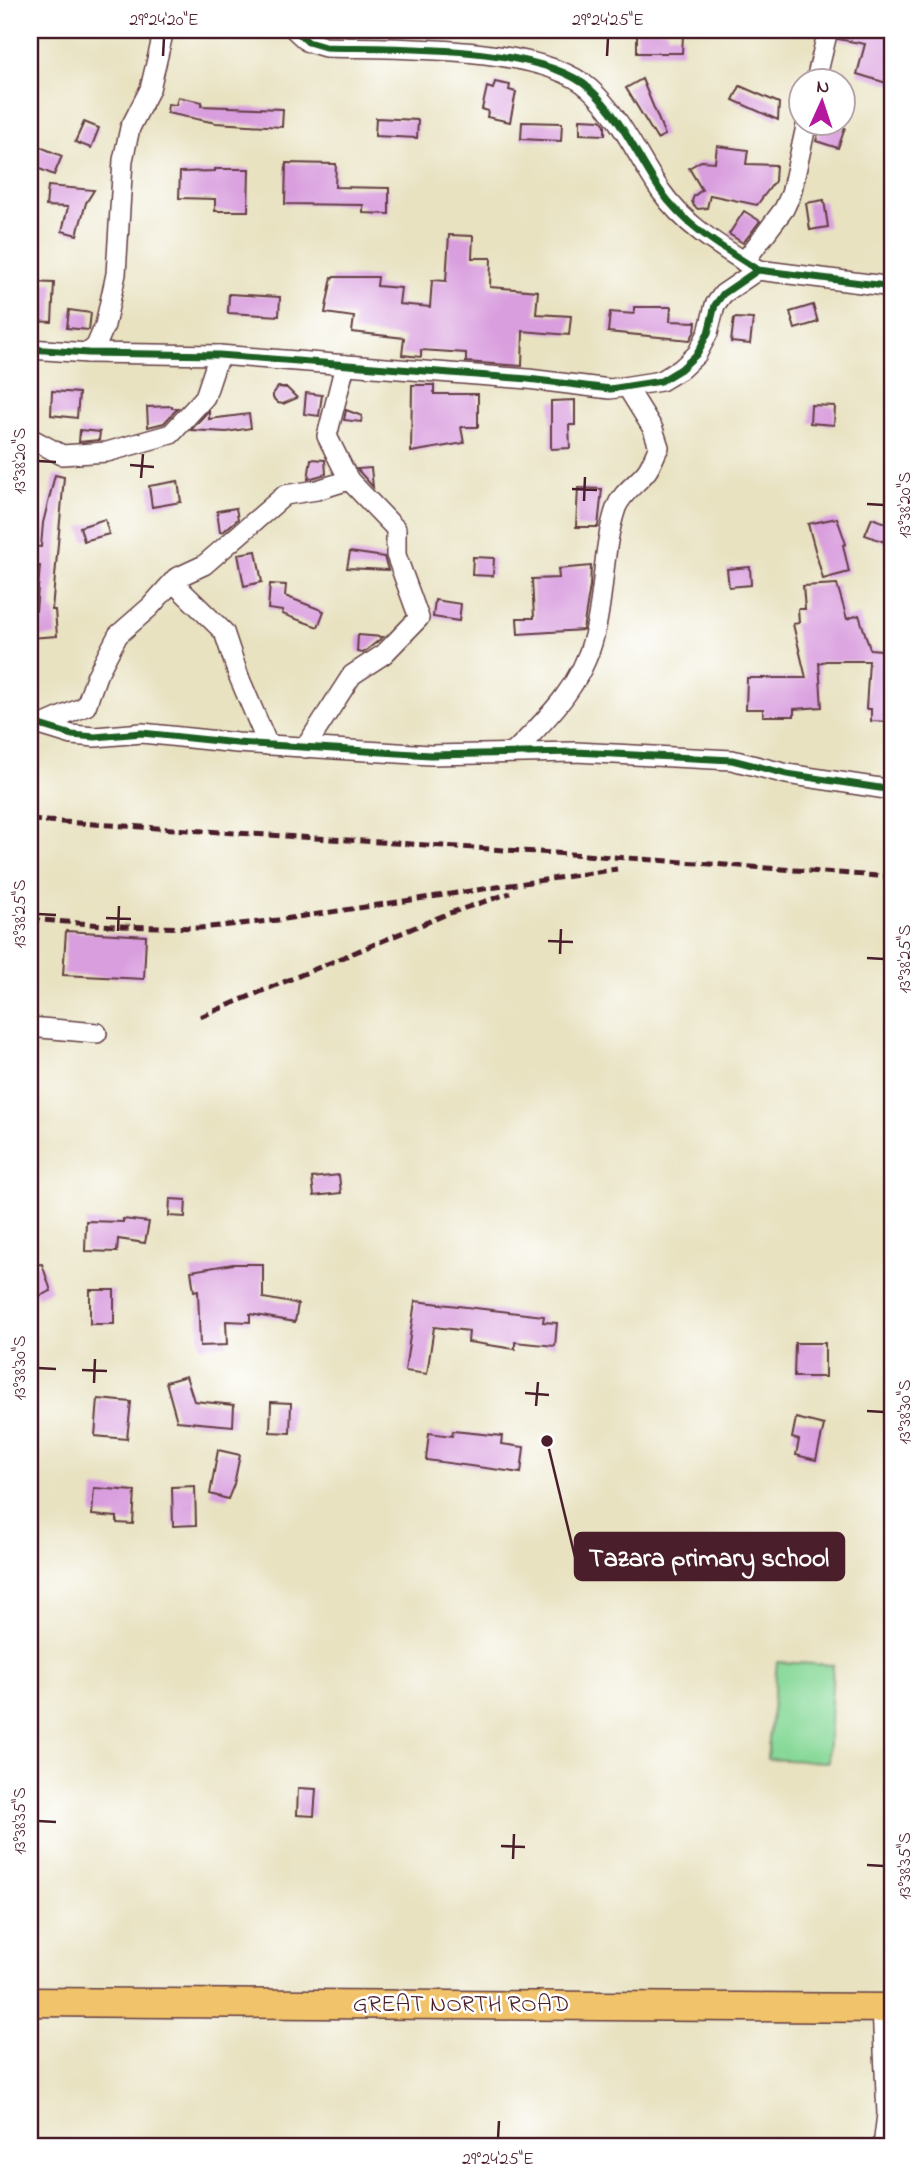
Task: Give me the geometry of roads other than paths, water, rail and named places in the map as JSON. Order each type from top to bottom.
[{"type":"highway","name":"GREAT NORTH ROAD","points":[[30,2002],[888,2008]]},
{"type":"street","points":[[88,353],[96,346],[105,325],[116,274],[123,160],[130,128],[150,89],[164,30]]},
{"type":"street","points":[[295,30],[308,42],[325,47],[449,51],[537,63],[571,77],[589,88],[615,116],[661,191],[680,215],[705,238],[751,266],[893,287]]},
{"type":"street","points":[[819,66],[828,30]]},
{"type":"street","points":[[30,349],[88,353],[219,355],[528,379],[610,389],[661,381],[681,369],[697,354],[708,333],[715,305],[751,266],[791,194],[804,136]]},
{"type":"street","points":[[30,438],[62,455],[107,452],[171,434],[205,397],[219,355]]},
{"type":"street","points":[[305,748],[352,675],[384,654],[419,618],[396,555],[396,529],[349,480],[327,436],[345,365]]},
{"type":"street","points":[[513,753],[554,713],[582,671],[594,635],[607,537],[618,504],[648,470],[659,447],[653,429],[627,387]]},
{"type":"street","points":[[35,724],[86,706],[97,675],[118,635],[150,607],[176,578],[204,565],[285,495],[317,490],[349,480]]},
{"type":"street","points":[[176,578],[181,590],[224,632],[239,677],[268,746]]},
{"type":"street","points":[[35,724],[72,735],[95,737],[142,733],[268,746],[430,755],[575,752],[732,760],[786,774],[893,790]]},
{"type":"street","points":[[30,1027],[97,1033]]},
{"type":"street","points":[[883,2147],[887,2114],[888,2008]]},
{"type":"railway","points":[[30,820],[893,877]]},
{"type":"railway","points":[[30,919],[115,926],[200,928],[278,920],[617,869]]},
{"type":"railway","points":[[200,1017],[447,914],[510,893]]},
{"type":"place","name":"Tazara primary school","points":[[547,1441]]}]
